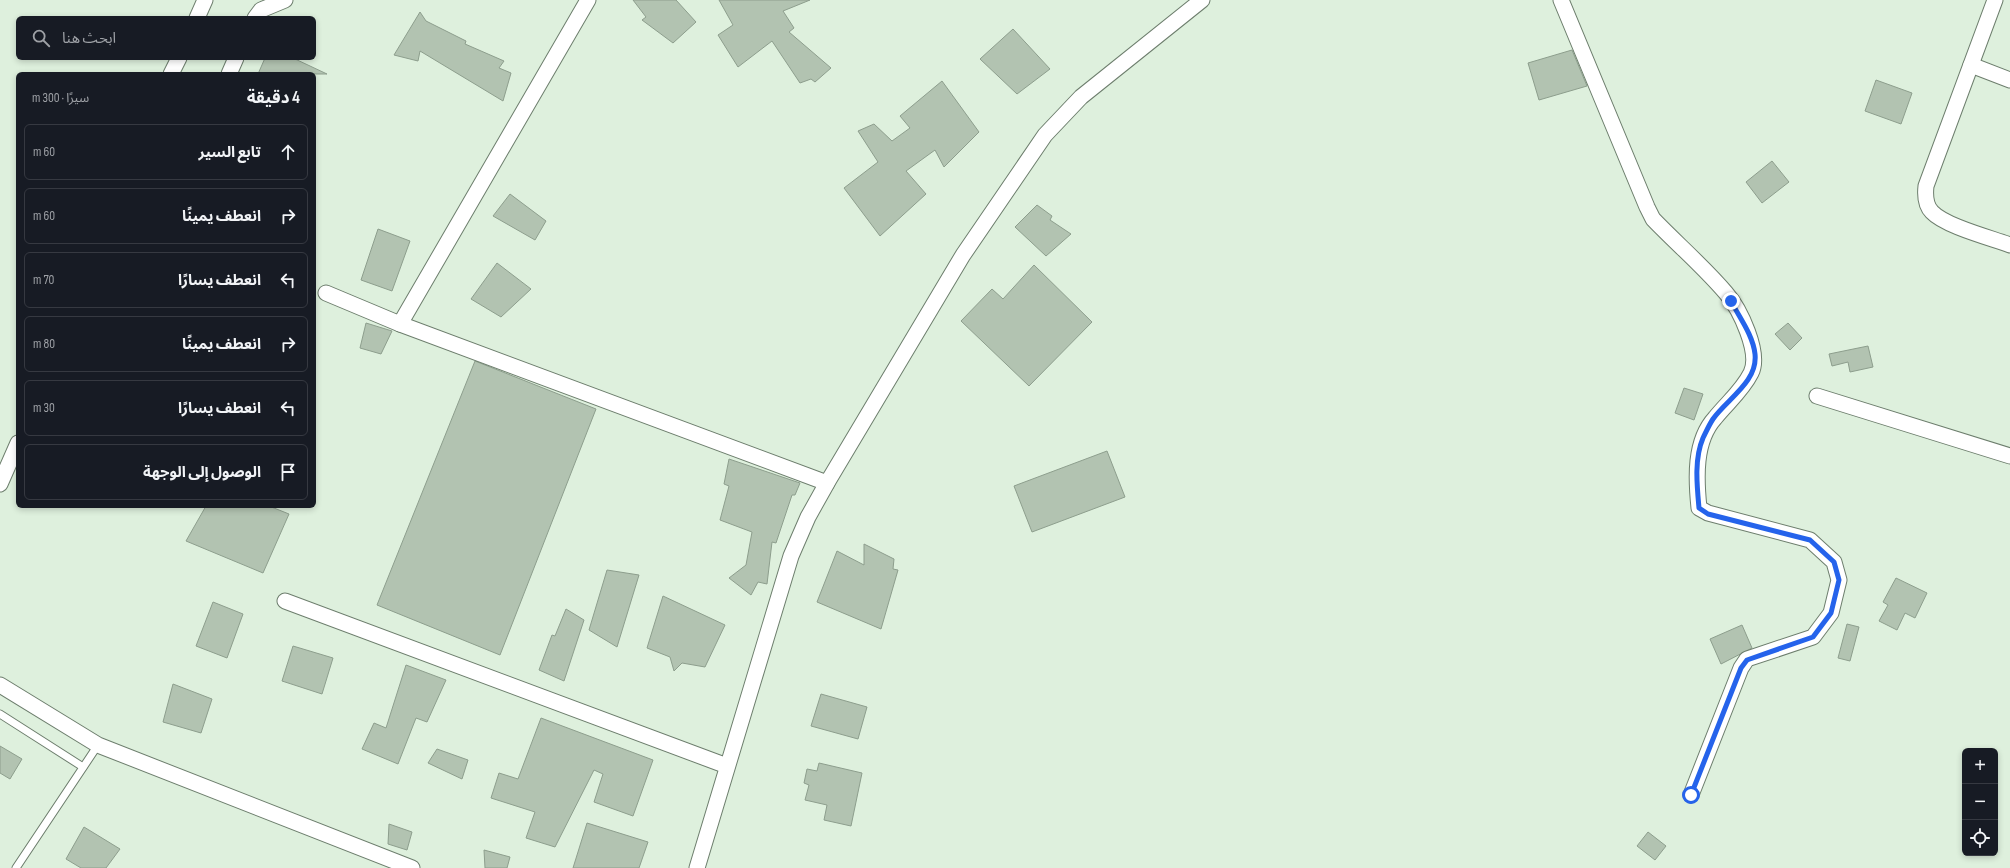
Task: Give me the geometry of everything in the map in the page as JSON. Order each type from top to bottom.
[{"type":"street","points":[[198,16],[205,0]]},
{"type":"street","points":[[256,16],[261,10],[285,0]]},
{"type":"street","points":[[400,324],[588,0]]},
{"type":"street","points":[[697,868],[791,556],[808,517],[827,484],[963,255],[1045,135],[1081,97],[1202,0]]},
{"type":"street","points":[[1561,0],[1646,207],[1654,219],[1726,293],[1751,340],[1755,354],[1752,372],[1744,385],[1713,419],[1702,440],[1697,467],[1699,508],[1708,514],[1810,540],[1834,562],[1839,580],[1831,613],[1813,637],[1747,660],[1741,668],[1691,795]]},
{"type":"street","points":[[1995,0],[1926,186],[1925,196],[1928,206],[1941,220],[2010,245]]},
{"type":"street","points":[[173,72],[178,60]]},
{"type":"street","points":[[230,72],[235,60]]},
{"type":"street","points":[[1971,65],[2010,80]]},
{"type":"street","points":[[326,293],[400,324],[827,484]]},
{"type":"street","points":[[1817,396],[2010,456]]},
{"type":"street","points":[[0,484],[16,447]]},
{"type":"street","points":[[285,601],[727,766]]},
{"type":"street","points":[[0,685],[98,745],[412,868]]},
{"type":"lane","points":[[0,714],[83,767]]},
{"type":"lane","points":[[16,868],[98,745]]},
{"type":"building","points":[[633,0],[676,0],[696,22],[673,43],[642,20],[646,17]]},
{"type":"building","points":[[719,0],[810,0],[783,11],[794,28],[789,32],[831,68],[815,82],[811,79],[800,83],[772,41],[738,67],[718,35],[733,25]]},
{"type":"building","points":[[420,12],[426,21],[466,41],[465,44],[504,61],[499,68],[511,73],[503,101],[420,51],[418,61],[394,55]]},
{"type":"building","points":[[1013,29],[1050,69],[1017,94],[980,59]]},
{"type":"building","points":[[1572,50],[1587,86],[1539,100],[1528,63]]},
{"type":"building","points":[[264,60],[297,60],[327,74],[316,74],[316,72],[259,72]]},
{"type":"building","points":[[1876,80],[1912,93],[1901,124],[1865,111]]},
{"type":"building","points":[[942,81],[979,132],[944,167],[935,150],[906,171],[926,194],[880,236],[844,188],[878,162],[858,131],[874,124],[892,141],[910,128],[900,116]]},
{"type":"building","points":[[1772,161],[1789,182],[1762,203],[1746,182]]},
{"type":"building","points":[[510,194],[546,221],[535,240],[493,216]]},
{"type":"building","points":[[1037,205],[1052,216],[1050,220],[1071,234],[1046,256],[1015,227]]},
{"type":"building","points":[[378,229],[410,241],[392,291],[361,280]]},
{"type":"building","points":[[497,263],[531,289],[501,317],[471,299]]},
{"type":"building","points":[[1034,265],[1092,322],[1029,386],[961,321],[992,289],[1003,299]]},
{"type":"building","points":[[366,323],[392,331],[381,354],[360,348]]},
{"type":"building","points":[[1788,323],[1802,338],[1790,350],[1775,334]]},
{"type":"building","points":[[1868,346],[1873,367],[1850,372],[1848,362],[1832,366],[1829,354]]},
{"type":"building","points":[[475,361],[596,409],[500,655],[377,605]]},
{"type":"building","points":[[1684,388],[1703,394],[1694,420],[1675,413]]},
{"type":"building","points":[[1107,451],[1125,497],[1032,532],[1014,486]]},
{"type":"building","points":[[729,459],[800,483],[795,495],[792,495],[776,543],[772,542],[767,584],[758,582],[751,595],[729,578],[746,565],[752,532],[720,520],[729,486],[724,484]]},
{"type":"building","points":[[205,508],[274,508],[289,514],[263,573],[186,541]]},
{"type":"building","points":[[864,544],[894,559],[893,569],[898,570],[881,629],[817,602],[837,551],[864,565]]},
{"type":"building","points":[[607,570],[639,575],[617,647],[589,630]]},
{"type":"building","points":[[1896,578],[1927,593],[1915,618],[1905,613],[1897,630],[1879,621],[1888,605],[1883,602]]},
{"type":"building","points":[[663,596],[725,625],[705,667],[682,663],[674,671],[670,657],[647,648]]},
{"type":"building","points":[[213,602],[243,614],[227,658],[196,646]]},
{"type":"building","points":[[566,609],[584,620],[564,681],[539,670],[552,635],[555,636]]},
{"type":"building","points":[[1847,624],[1859,627],[1850,661],[1838,658]]},
{"type":"building","points":[[1742,625],[1752,648],[1721,664],[1710,639]]},
{"type":"building","points":[[293,646],[333,658],[322,694],[282,681]]},
{"type":"building","points":[[406,665],[446,680],[427,722],[416,718],[398,764],[362,749],[374,723],[386,728]]},
{"type":"building","points":[[173,684],[212,699],[201,733],[163,722]]},
{"type":"building","points":[[821,694],[867,707],[858,739],[811,726]]},
{"type":"building","points":[[541,718],[653,760],[633,816],[594,802],[603,774],[594,770],[555,847],[526,838],[535,812],[491,798],[499,773],[518,779]]},
{"type":"building","points":[[0,746],[22,759],[10,779],[0,773]]},
{"type":"building","points":[[437,749],[468,760],[462,779],[428,763]]},
{"type":"building","points":[[819,763],[862,773],[851,826],[824,820],[827,805],[805,800],[809,785],[804,783],[807,769],[817,771]]},
{"type":"building","points":[[587,823],[648,842],[639,868],[573,868]]},
{"type":"building","points":[[389,824],[412,832],[407,850],[388,844]]},
{"type":"building","points":[[84,827],[120,849],[106,868],[81,868],[66,859]]},
{"type":"building","points":[[1648,832],[1666,846],[1655,860],[1637,846]]},
{"type":"building","points":[[484,850],[510,857],[507,868],[485,868]]},
{"type":"route","points":[[1691,795],[1741,668],[1747,660],[1813,637],[1831,613],[1839,580],[1834,562],[1810,540],[1708,514],[1699,508],[1697,467],[1702,440],[1713,419],[1744,385],[1752,372],[1755,354],[1751,340],[1731,301]]}]
